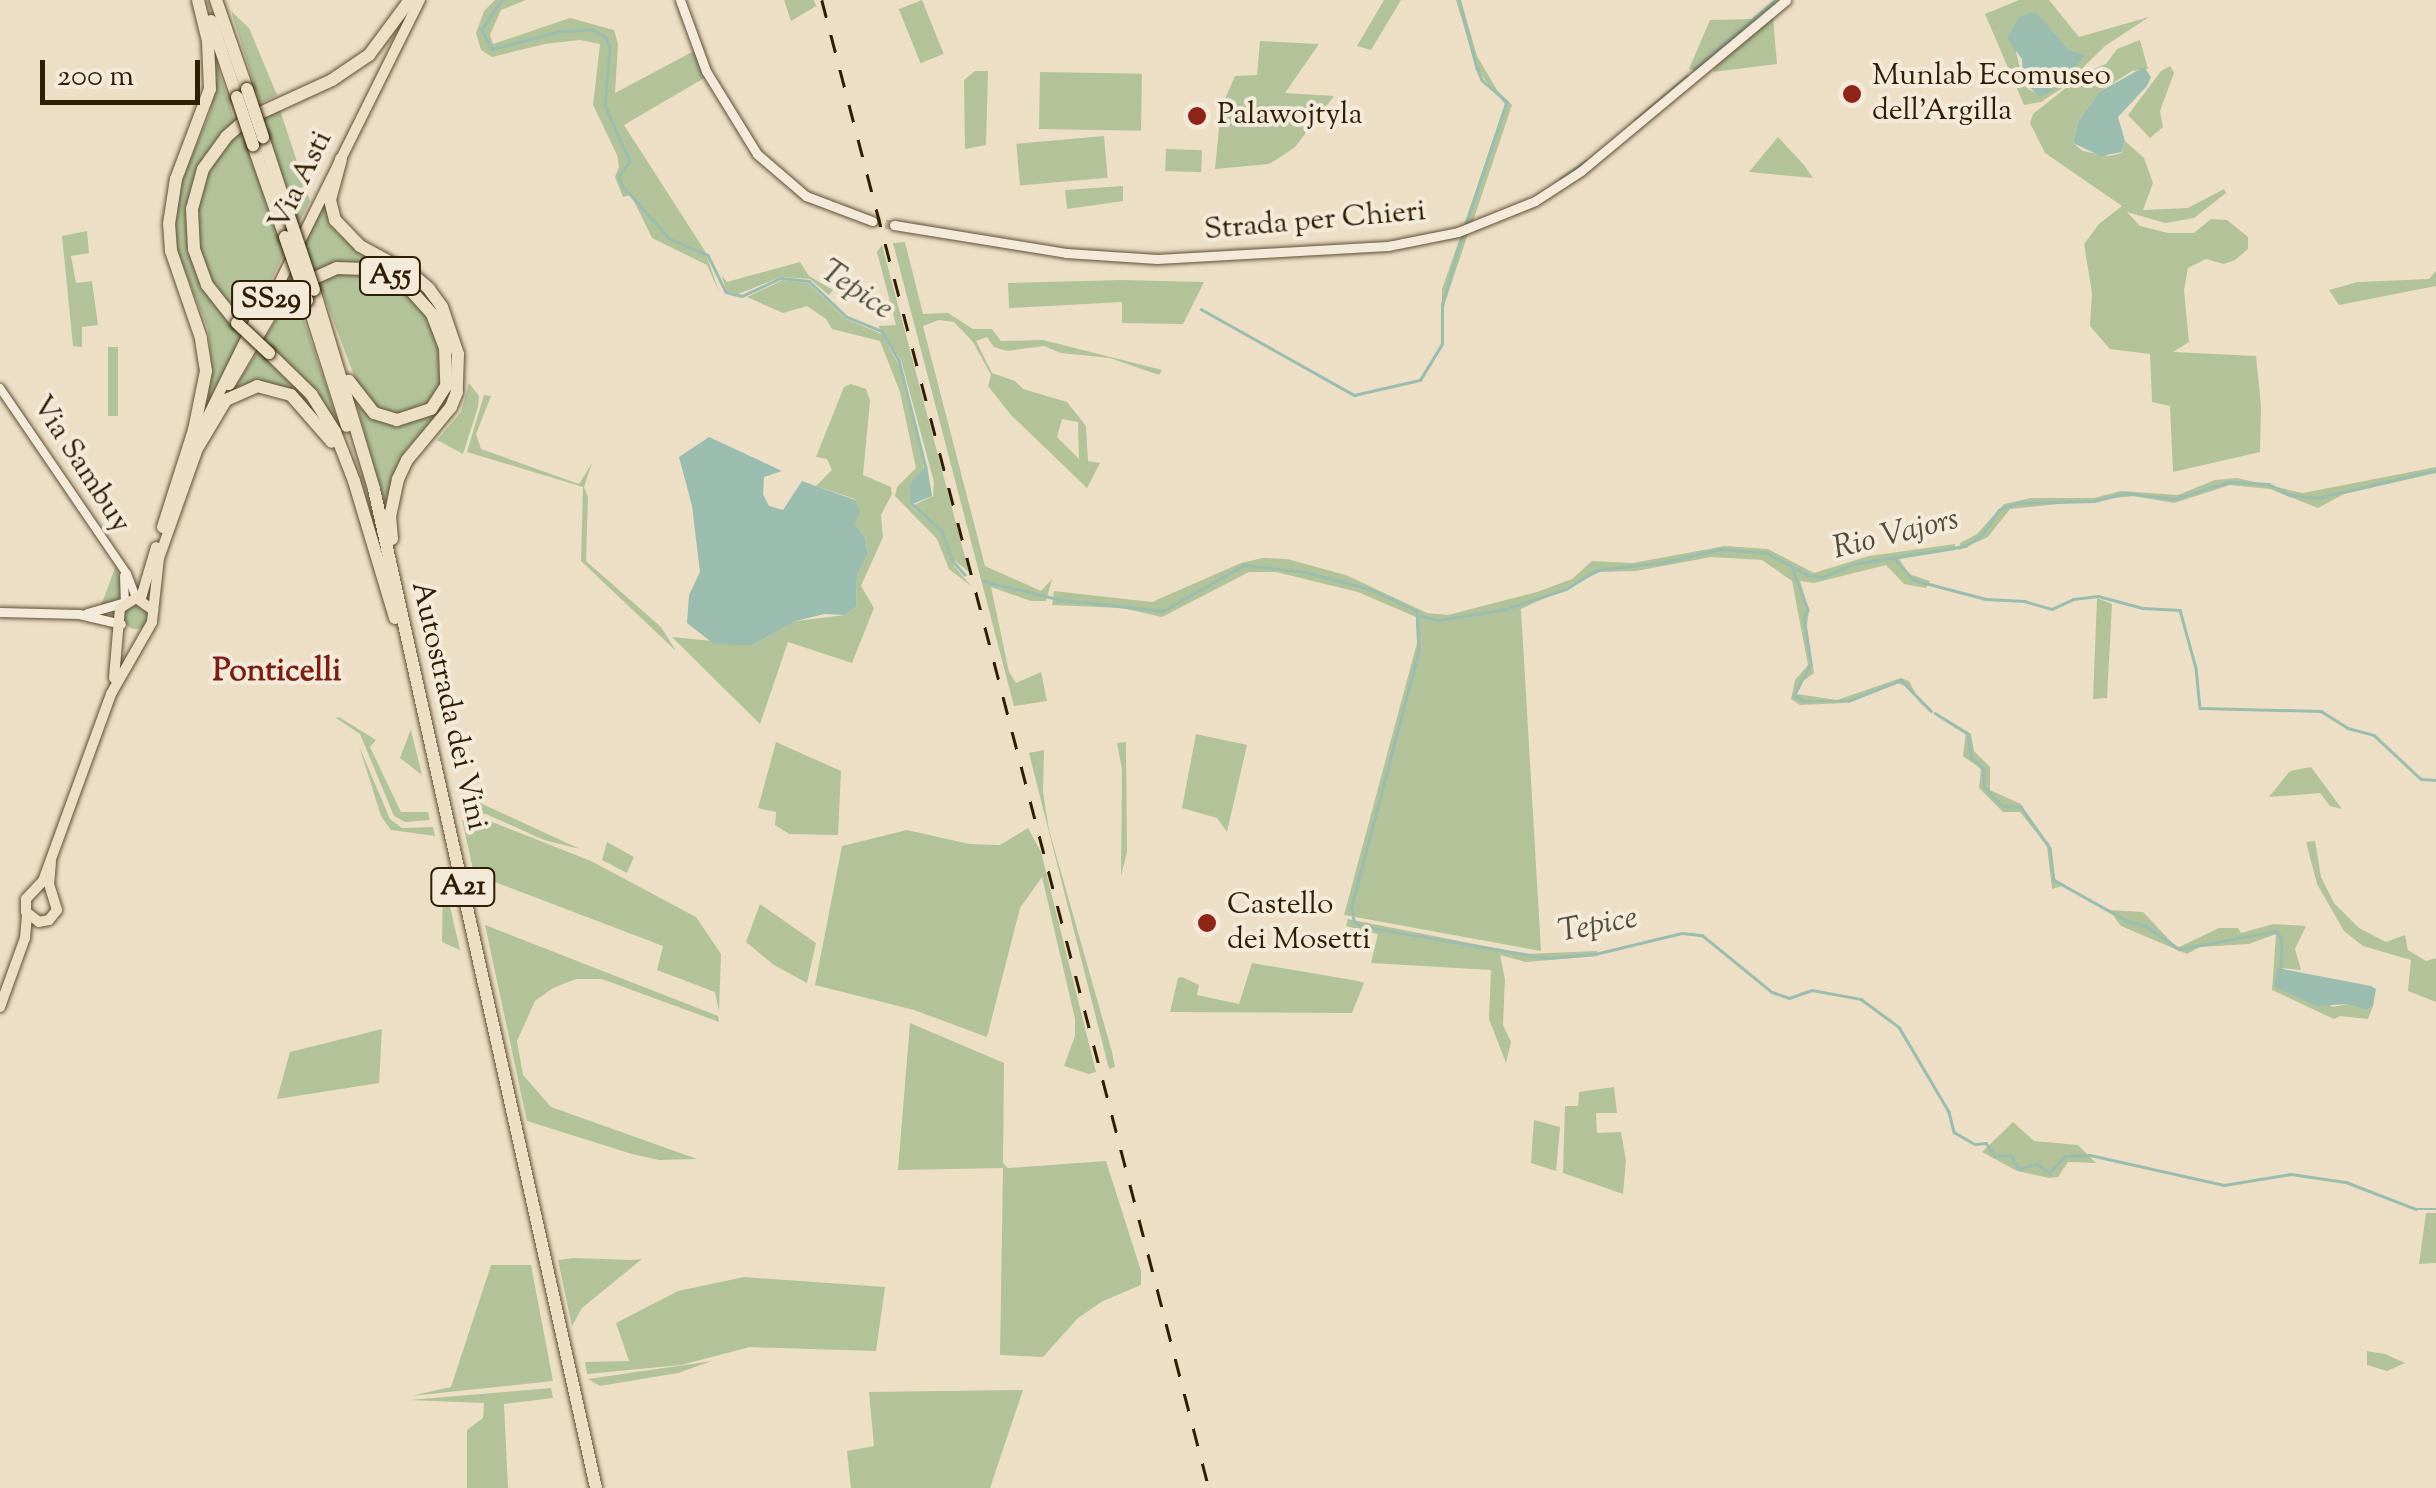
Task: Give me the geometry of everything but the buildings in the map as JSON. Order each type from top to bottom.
[{"type":"highway","name":"A55","points":[[201,0],[242,93]]},
{"type":"highway","points":[[163,528],[205,388],[204,355],[172,251],[169,224],[176,179],[210,89],[201,0]]},
{"type":"highway","name":"A55","points":[[216,0],[285,237],[310,295],[347,378],[364,404],[398,420],[431,409],[446,386],[447,370],[432,314],[406,285],[388,274],[355,267],[320,272],[292,288],[281,298],[229,384]]},
{"type":"highway","points":[[395,618],[335,432],[311,394],[237,323],[206,285],[194,249],[192,210],[203,170],[226,137],[247,119],[332,80],[369,55],[415,0]]},
{"type":"highway","name":"A55","points":[[258,141],[288,213],[310,295]]},
{"type":"highway","name":"A55","points":[[341,159],[330,200],[335,220],[360,246],[412,274],[428,289],[447,318],[458,354],[457,392],[451,406],[406,460],[392,497],[392,543],[408,640]]},
{"type":"highway","name":"Autostrada dei Vini","points":[[310,295],[370,476],[593,1488]]},
{"type":"highway","name":"Autostrada dei Vini","points":[[310,295],[360,470],[593,1488]]},
{"type":"highway","points":[[198,447],[221,407],[235,393],[258,386],[281,389],[311,414],[335,448],[371,537]]},
{"type":"main road","name":"Via Asti","points":[[121,625],[150,566],[203,424],[415,0]]},
{"type":"main road","name":"Via Asti","points":[[146,630],[152,622],[159,558],[198,447],[415,0]]},
{"type":"main road","points":[[680,0],[706,71],[757,154],[806,196],[872,221]]},
{"type":"main road","name":"Strada per Chieri","points":[[894,225],[1066,253],[1158,258],[1388,246],[1458,232],[1535,201],[1581,171],[1786,0]]},
{"type":"main road","points":[[79,614],[131,600],[153,610]]},
{"type":"main road","points":[[0,612],[79,614],[104,619],[136,633],[146,630]]},
{"type":"main road","points":[[104,619],[119,644]]},
{"type":"main road","points":[[111,694],[121,625]]},
{"type":"main road","points":[[0,1007],[24,938],[26,899],[44,890],[111,694],[146,630]]},
{"type":"main road","points":[[24,938],[57,910],[44,890]]},
{"type":"main road","points":[[28,915],[39,922]]},
{"type":"street","name":"Via Sambuy","points":[[0,388],[124,570],[131,600]]},
{"type":"street","points":[[124,570],[142,574],[150,566]]},
{"type":"shaded area","points":[[495,0],[526,0],[501,10],[490,35],[493,44],[570,18],[614,30],[618,44],[615,93],[694,51],[706,77],[624,125],[705,251],[719,292],[707,265],[652,238],[631,195],[623,197],[615,177],[619,167],[617,155],[593,105],[600,44],[580,40],[545,44],[492,57],[481,50],[476,33],[484,11]]},
{"type":"shaded area","points":[[784,0],[814,0],[816,6],[791,21]]},
{"type":"shaded area","points":[[922,0],[944,54],[921,63],[899,9]]},
{"type":"shaded area","points":[[1384,0],[1401,0],[1371,50],[1357,46]]},
{"type":"shaded area","points":[[1456,0],[1461,0],[1477,56],[1497,90],[1512,105],[1472,224],[1464,225],[1505,104],[1477,70]]},
{"type":"shaded area","points":[[2019,0],[2049,0],[2079,37],[2149,17],[2105,46],[2062,88],[2041,102],[2024,105],[1985,14]],"holes":[[[2038,15],[2069,50],[2084,55],[2035,92],[2028,89],[2016,52]]]},
{"type":"shaded area","points":[[231,11],[249,28],[277,95],[260,103]]},
{"type":"shaded area","points":[[2038,14],[2069,50],[2085,55],[2062,84],[2041,97],[2023,82],[2022,59],[2007,38],[2019,17]]},
{"type":"shaded area","points":[[1773,18],[1777,64],[1713,72],[1717,65]]},
{"type":"shaded area","points":[[1752,19],[1693,70],[1689,69],[1710,20]]},
{"type":"shaded area","points":[[2140,40],[2148,69],[2132,71],[2099,92],[2078,122],[2073,143],[2083,151],[2109,156],[2122,153],[2125,141],[2144,158],[2153,183],[2143,210],[2188,208],[2224,189],[2226,193],[2194,218],[2165,223],[2127,212],[2140,226],[2168,233],[2194,233],[2211,219],[2227,220],[2248,237],[2248,249],[2235,260],[2224,264],[2206,259],[2188,268],[2184,290],[2189,342],[2173,352],[2256,356],[2261,406],[2260,452],[2173,472],[2170,406],[2152,402],[2150,354],[2110,349],[2090,326],[2092,293],[2084,244],[2099,224],[2122,206],[2045,153],[2030,123],[2033,114],[2086,72],[2106,64],[2117,49]]},
{"type":"shaded area","points":[[1260,41],[1319,44],[1285,93],[1334,96],[1295,147],[1269,164],[1215,169],[1221,108],[1235,76],[1257,75]]},
{"type":"shaded area","points":[[217,64],[235,123],[191,193],[196,265],[243,335],[207,409],[211,357],[208,329],[178,253],[174,231],[179,186],[210,113]]},
{"type":"shaded area","points":[[2170,66],[2174,73],[2160,111],[2163,127],[2150,138],[2128,115],[2161,71]]},
{"type":"shaded area","points":[[2144,67],[2151,77],[2147,86],[2118,117],[2125,141],[2122,152],[2101,156],[2073,143],[2078,122],[2099,92]]},
{"type":"shaded area","points":[[975,71],[988,71],[986,145],[965,149],[964,80]]},
{"type":"shaded area","points":[[1040,72],[1142,74],[1141,131],[1039,129]]},
{"type":"shaded area","points":[[279,107],[310,201],[248,327],[214,291],[194,230],[205,174],[227,140]]},
{"type":"shaded area","points":[[1104,136],[1108,178],[1020,186],[1016,144]]},
{"type":"shaded area","points":[[1778,137],[1803,164],[1813,178],[1749,172]]},
{"type":"shaded area","points":[[1166,149],[1202,150],[1201,172],[1165,171]]},
{"type":"shaded area","points":[[1123,186],[1123,201],[1067,209],[1065,190]]},
{"type":"shaded area","points":[[326,201],[337,233],[415,280],[446,321],[457,374],[448,406],[406,450],[392,477],[386,510],[357,405],[377,421],[395,424],[422,419],[445,399],[453,363],[441,321],[414,285],[351,265],[278,297]]},
{"type":"shaded area","points":[[87,231],[89,253],[71,256],[76,283],[92,281],[98,325],[82,327],[82,347],[73,346],[62,236]]},
{"type":"shaded area","points":[[1468,234],[1442,320],[1442,289],[1461,235]]},
{"type":"shaded area","points":[[905,242],[923,314],[948,313],[973,329],[992,329],[1001,341],[1043,340],[1162,370],[1159,375],[1110,358],[1061,353],[1044,346],[1007,351],[994,347],[987,337],[976,341],[992,373],[1015,381],[1023,389],[1067,402],[1086,426],[1088,461],[1100,463],[1087,488],[1011,415],[988,386],[991,375],[973,342],[954,322],[939,320],[923,326],[985,566],[1041,591],[1052,579],[1046,601],[1031,601],[991,587],[1009,672],[1016,683],[1041,672],[1047,701],[1014,706],[893,243]],"holes":[[[1062,419],[1078,422],[1079,459],[1057,437]]]},
{"type":"shaded area","points":[[882,245],[969,572],[954,560],[943,531],[914,505],[933,496],[934,482],[901,360],[878,326],[896,325],[877,252]]},
{"type":"shaded area","points":[[800,262],[809,276],[833,290],[829,295],[810,279],[781,277],[738,294],[727,291],[721,275],[727,282]]},
{"type":"shaded area","points":[[347,271],[377,274],[417,298],[439,340],[444,378],[427,407],[401,417],[371,406],[362,397],[322,290],[298,303],[356,474],[333,421],[262,342],[293,293],[319,277]]},
{"type":"shaded area","points":[[2436,271],[2436,286],[2339,305],[2329,290],[2358,282],[2429,279]]},
{"type":"shaded area","points":[[783,280],[808,283],[846,319],[882,334],[901,369],[922,453],[924,471],[909,485],[910,505],[941,532],[954,566],[971,586],[949,569],[937,539],[895,496],[897,487],[916,468],[900,392],[880,341],[832,329],[826,319],[807,306],[783,313],[747,297]]},
{"type":"shaded area","points":[[1204,282],[1183,324],[1122,323],[1122,302],[1009,308],[1008,283]]},
{"type":"shaded area","points":[[108,347],[118,347],[118,416],[108,416]]},
{"type":"shaded area","points":[[259,350],[310,397],[328,430],[287,389],[229,396]]},
{"type":"shaded area","points":[[469,383],[479,396],[463,454],[437,440],[461,412]]},
{"type":"shaded area","points":[[851,384],[866,389],[870,401],[863,475],[891,487],[892,494],[881,515],[883,537],[861,586],[874,608],[852,663],[788,642],[760,724],[672,637],[753,645],[796,621],[845,615],[856,607],[857,575],[868,554],[865,537],[854,523],[855,499],[816,486],[832,470],[827,459],[816,457],[844,387]]},
{"type":"shaded area","points":[[484,395],[491,396],[476,434],[481,449],[579,484],[592,463],[584,487],[588,497],[586,561],[661,627],[676,651],[581,561],[583,487],[467,452]]},
{"type":"shaded area","points":[[709,437],[782,471],[764,477],[763,494],[769,506],[783,510],[802,481],[855,500],[860,511],[855,524],[865,537],[868,554],[857,575],[856,607],[845,615],[824,614],[796,621],[753,645],[714,644],[687,623],[689,595],[700,572],[692,506],[679,457]]},
{"type":"shaded area","points":[[927,465],[932,496],[910,505],[909,485]]},
{"type":"shaded area","points":[[2436,467],[2436,473],[2344,494],[2318,508],[2270,489],[2230,485],[2174,503],[2134,496],[2010,509],[1988,537],[1959,550],[1960,543],[1977,534],[2004,504],[2031,498],[2094,498],[2121,491],[2178,495],[2215,480],[2237,478],[2303,493]]},
{"type":"shaded area","points":[[1955,544],[1955,550],[1899,559],[1909,574],[1930,581],[1926,588],[1904,584],[1886,565],[1814,583],[1800,581],[1809,610],[1807,626],[1814,673],[1803,681],[1797,694],[1837,700],[1901,678],[1909,681],[1922,706],[1909,687],[1894,682],[1846,703],[1800,705],[1791,699],[1795,680],[1808,665],[1792,581],[1762,560],[1711,557],[1636,571],[1600,572],[1521,609],[1541,951],[1344,915],[1417,643],[1416,617],[1358,592],[1276,572],[1249,572],[1162,617],[1122,608],[1052,605],[1054,591],[1152,602],[1241,563],[1263,558],[1287,559],[1346,575],[1427,613],[1448,615],[1572,579],[1592,561],[1633,563],[1725,546],[1768,549],[1814,573],[1869,556]]},
{"type":"shaded area","points":[[116,565],[124,592],[115,602],[101,606]]},
{"type":"shaded area","points":[[2097,598],[2112,604],[2107,698],[2093,699]]},
{"type":"shaded area","points":[[136,603],[145,607],[149,616],[145,625],[136,629],[127,625],[123,616],[127,607]]},
{"type":"shaded area","points":[[336,718],[376,740],[370,747],[401,812],[428,812],[430,820],[405,822],[394,816],[360,734]]},
{"type":"shaded area","points":[[411,730],[422,775],[400,758]]},
{"type":"shaded area","points":[[1966,732],[1971,734],[1974,751],[1990,767],[1990,790],[2021,804],[2038,834],[2049,843],[2055,879],[2066,885],[2052,889],[2047,846],[2020,812],[2003,812],[1979,788],[1981,769],[1963,756]]},
{"type":"shaded area","points":[[1196,734],[1247,745],[1227,832],[1217,818],[1182,808]]},
{"type":"shaded area","points":[[776,742],[841,771],[838,835],[789,834],[775,825],[776,812],[758,808]]},
{"type":"shaded area","points":[[1126,742],[1127,852],[1121,876],[1122,769],[1117,743]]},
{"type":"shaded area","points":[[359,746],[390,819],[402,828],[433,827],[435,836],[391,830],[381,816]]},
{"type":"shaded area","points":[[1044,750],[1043,792],[1049,830],[1112,1052],[1115,1067],[1109,1069],[1029,753]]},
{"type":"shaded area","points":[[2311,767],[2342,809],[2330,806],[2320,793],[2269,797],[2290,771]]},
{"type":"shaded area","points":[[465,800],[476,801],[580,849],[544,840],[486,814],[461,813]]},
{"type":"shaded area","points":[[482,818],[591,861],[696,917],[721,954],[719,1012],[715,992],[657,970],[663,946],[474,874],[462,820]]},
{"type":"shaded area","points":[[1028,828],[1041,852],[1096,1072],[1089,1074],[1064,1066],[1075,1036],[1075,1019],[1042,877],[1020,908],[987,1037],[914,1010],[815,985],[842,846],[907,830],[969,844],[1000,845]]},
{"type":"shaded area","points":[[2315,841],[2321,877],[2334,903],[2359,928],[2386,942],[2405,935],[2408,950],[2426,961],[2436,958],[2436,1002],[2408,991],[2411,960],[2363,946],[2344,931],[2317,884],[2306,842]]},
{"type":"shaded area","points":[[607,842],[634,857],[627,873],[602,860]]},
{"type":"shaded area","points":[[443,876],[460,950],[442,942]]},
{"type":"shaded area","points":[[760,904],[816,943],[807,983],[774,965],[746,942]]},
{"type":"shaded area","points":[[2109,910],[2143,912],[2177,948],[2219,928],[2238,928],[2241,933],[2273,924],[2306,926],[2295,949],[2301,970],[2281,968],[2333,1007],[2348,1004],[2367,1010],[2373,1006],[2368,1019],[2334,1019],[2272,990],[2276,934],[2249,944],[2200,947],[2187,954],[2121,926]]},
{"type":"shaded area","points":[[1348,919],[1525,954],[1597,951],[1598,956],[1526,962],[1500,955],[1505,979],[1503,1025],[1511,1042],[1506,1063],[1489,1019],[1491,970],[1371,963],[1378,934],[1346,926]]},
{"type":"shaded area","points":[[485,925],[718,1016],[719,1022],[602,979],[576,979],[535,1001],[517,1041],[523,1075],[551,1107],[697,1159],[659,1160],[632,1154],[527,1121]]},
{"type":"shaded area","points":[[1252,963],[1364,983],[1352,1013],[1170,1012],[1178,978],[1182,977],[1199,985],[1197,995],[1239,1004]]},
{"type":"shaded area","points":[[2277,968],[2371,986],[2376,989],[2373,1006],[2367,1010],[2347,1004],[2316,1006],[2274,986]]},
{"type":"shaded area","points":[[910,1023],[1004,1063],[1003,1163],[1008,1168],[1106,1161],[1141,1271],[1141,1285],[1103,1301],[1078,1318],[1043,1357],[1000,1355],[1003,1168],[898,1170]]},
{"type":"shaded area","points":[[382,1029],[379,1083],[277,1099],[290,1052]]},
{"type":"shaded area","points":[[1614,1087],[1617,1113],[1596,1113],[1597,1133],[1621,1132],[1626,1161],[1623,1194],[1563,1173],[1565,1106],[1578,1106],[1579,1092]]},
{"type":"shaded area","points":[[1534,1120],[1560,1127],[1556,1171],[1531,1163]]},
{"type":"shaded area","points":[[2013,1122],[2034,1141],[2078,1145],[2096,1163],[2068,1162],[2058,1177],[2049,1178],[2017,1171],[1982,1152]]},
{"type":"shaded area","points":[[2426,1213],[2436,1213],[2436,1263],[2419,1264]]},
{"type":"shaded area","points":[[642,1259],[582,1308],[572,1326],[558,1260]]},
{"type":"shaded area","points":[[491,1265],[531,1265],[553,1381],[411,1396],[451,1387]]},
{"type":"shaded area","points":[[744,1277],[885,1287],[876,1351],[750,1347],[681,1365],[587,1374],[585,1362],[629,1361],[616,1323],[678,1291]]},
{"type":"shaded area","points":[[2367,1351],[2405,1363],[2387,1371],[2367,1365]]},
{"type":"shaded area","points":[[712,1361],[678,1373],[600,1386],[588,1379]]},
{"type":"shaded area","points":[[551,1388],[553,1398],[504,1404],[508,1488],[467,1488],[467,1430],[483,1418],[484,1403],[410,1400]]},
{"type":"shaded area","points":[[1023,1390],[990,1488],[851,1488],[847,1451],[874,1446],[869,1392]]},
{"type":"waterway","name":"Tepice","points":[[502,0],[482,30],[492,49],[561,31],[593,30],[605,36],[610,47],[605,105],[630,162],[619,176],[622,185],[670,239],[708,255],[726,292],[742,296],[781,278],[809,281],[847,317],[882,331],[899,360],[926,468]]},
{"type":"waterway","points":[[1459,0],[1482,80],[1507,102],[1466,225]]},
{"type":"waterway","points":[[1694,69],[1775,0]]},
{"type":"waterway","points":[[1635,120],[1687,76]]},
{"type":"waterway","points":[[1560,179],[1586,161]]},
{"type":"waterway","points":[[1201,309],[1354,395],[1420,380],[1442,344],[1442,304],[1462,235]]},
{"type":"waterway","name":"Rio Vajors","points":[[1420,616],[1439,620],[1506,609],[1566,589],[1596,570],[1665,562],[1721,549],[1767,553],[1808,575],[1823,577],[1854,564],[1965,546],[1982,535],[1999,510],[2017,503],[2094,501],[2125,493],[2174,499],[2229,482],[2269,484],[2290,495],[2317,498],[2436,470]]},
{"type":"waterway","name":"Tepice","points":[[911,503],[942,531],[953,561],[965,575]]},
{"type":"waterway","points":[[1894,558],[1914,580],[1986,599],[2024,601],[2052,609],[2073,599],[2098,596],[2143,608],[2180,610],[2196,668],[2200,708],[2321,711],[2348,728],[2374,735],[2421,779],[2436,780]]},
{"type":"waterway","name":"Tepice","points":[[983,581],[1062,600],[1163,611],[1244,565],[1306,572],[1370,589],[1417,611],[1419,651],[1352,907],[1354,921],[1360,926],[1547,958],[1595,954],[1682,933],[1702,935],[1772,992],[1789,998],[1812,990],[1861,999],[1899,1027],[1949,1112],[1954,1132],[1975,1144],[1986,1143],[1995,1156],[2011,1155],[2019,1169],[2037,1163],[2049,1173],[2065,1156],[2090,1155],[2224,1185],[2291,1174],[2346,1182],[2416,1209],[2436,1209]]},
{"type":"waterway","points":[[1793,570],[1808,610],[1804,619],[1811,664],[1794,696],[1805,701],[1848,701],[1901,680],[1931,711]]},
{"type":"waterway","points":[[1935,713],[1968,734],[1972,758],[1984,769],[1984,786],[1991,794],[2003,806],[2021,807],[2050,848],[2054,880],[2129,922],[2145,925],[2179,949],[2275,931],[2282,938],[2281,968]]},
{"type":"tunnel","points":[[872,221],[894,225]]},
{"type":"railway","points":[[822,0],[1209,1488]]},
{"type":"place","name":"Munlab Ecomuseo dell'Argilla","points":[[1852,94]]},
{"type":"place","name":"Palawojtyla","points":[[1197,116]]},
{"type":"place","name":"Castello dei Mosetti","points":[[1207,923]]},
{"type":"district","name":"Ponticelli","points":[[277,672]]}]
